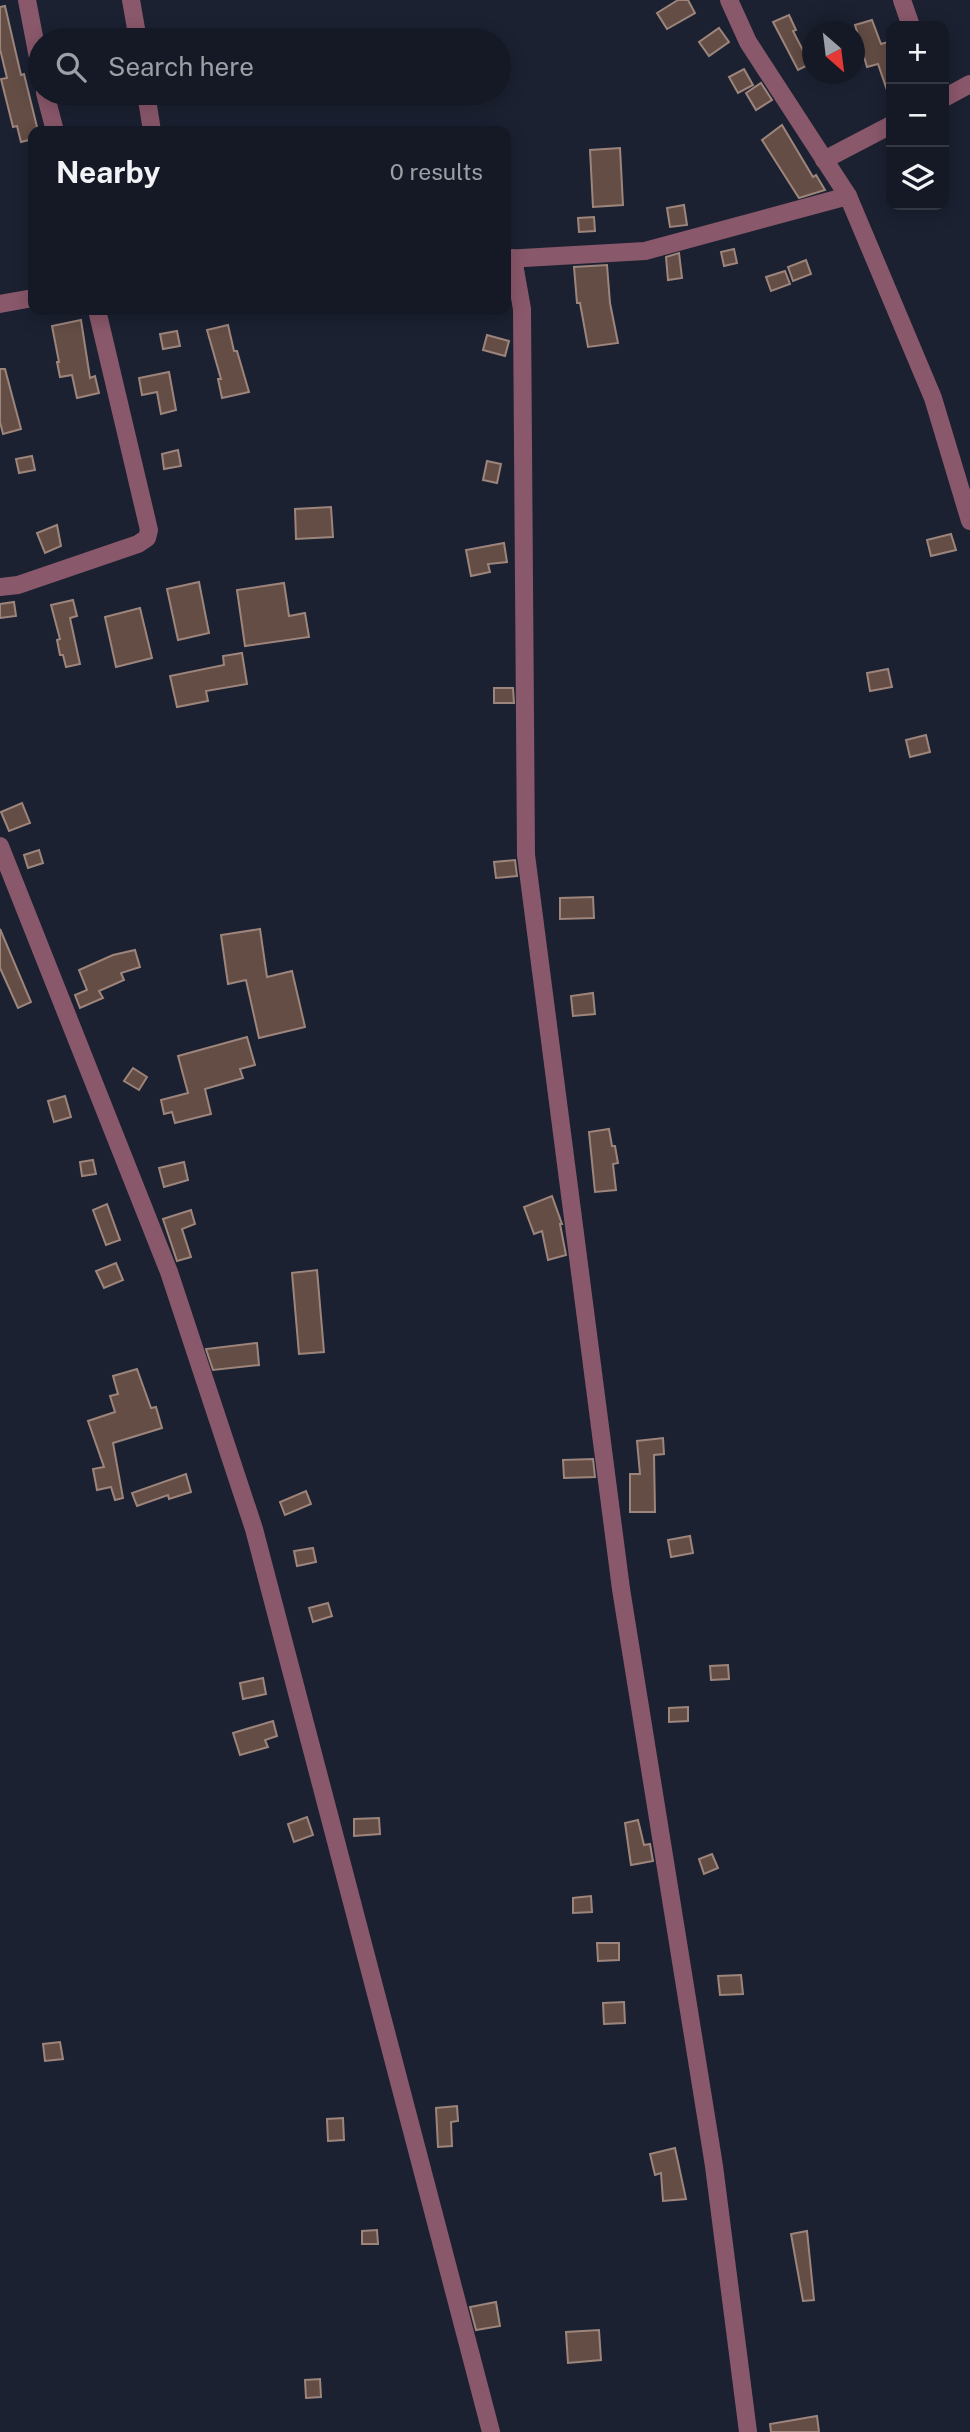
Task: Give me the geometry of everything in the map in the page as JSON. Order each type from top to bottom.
[{"type":"street","points":[[27,0],[32,28]]},
{"type":"street","points":[[131,0],[136,28]]},
{"type":"street","points":[[729,0],[748,42],[848,196],[933,398],[970,521]]},
{"type":"street","points":[[902,0],[909,21]]},
{"type":"street","points":[[949,94],[970,84]]},
{"type":"street","points":[[48,105],[54,126]]},
{"type":"street","points":[[148,105],[151,126]]},
{"type":"street","points":[[824,160],[886,128]]},
{"type":"street","points":[[511,259],[645,251],[848,196]]},
{"type":"street","points":[[511,267],[522,309],[526,855],[621,1589],[714,2166],[748,2432]]},
{"type":"street","points":[[0,304],[28,299]]},
{"type":"street","points":[[0,587],[18,584],[138,544],[146,538],[149,530],[98,315]]},
{"type":"street","points":[[0,846],[169,1272],[254,1529],[491,2432]]},
{"type":"building","points":[[678,0],[688,0],[695,13],[667,29],[657,13]]},
{"type":"building","points":[[5,6],[21,75],[24,74],[28,90],[28,105],[32,105],[37,126],[28,126],[28,140],[21,142],[17,126],[13,127],[1,79],[7,78],[0,49],[0,7]]},
{"type":"building","points":[[789,15],[802,48],[802,68],[798,70],[773,22]]},
{"type":"building","points":[[872,20],[881,44],[886,42],[886,87],[878,64],[867,67],[865,22]]},
{"type":"building","points":[[719,28],[729,42],[709,56],[699,42]]},
{"type":"building","points":[[744,69],[753,85],[738,93],[729,77]]},
{"type":"building","points":[[761,83],[772,100],[756,110],[746,93]]},
{"type":"building","points":[[782,125],[813,177],[816,175],[825,190],[799,198],[762,140]]},
{"type":"building","points":[[620,148],[623,205],[593,207],[590,150]]},
{"type":"building","points":[[684,205],[687,225],[670,227],[667,208]]},
{"type":"building","points":[[594,217],[595,231],[579,232],[578,218]]},
{"type":"building","points":[[734,249],[737,263],[724,266],[721,252]]},
{"type":"building","points":[[679,253],[682,278],[668,280],[666,257]]},
{"type":"building","points":[[806,260],[811,274],[793,281],[788,267]]},
{"type":"building","points":[[607,265],[610,303],[618,343],[588,347],[580,303],[577,303],[574,267]]},
{"type":"building","points":[[785,271],[790,284],[771,291],[766,277]]},
{"type":"building","points":[[81,320],[90,378],[95,376],[99,393],[77,398],[72,375],[60,377],[52,326]]},
{"type":"building","points":[[228,325],[249,392],[222,398],[218,379],[221,379],[207,330]]},
{"type":"building","points":[[177,331],[180,346],[163,349],[160,334]]},
{"type":"building","points":[[487,335],[509,341],[505,356],[483,350]]},
{"type":"building","points":[[0,369],[5,369],[21,429],[3,434],[0,422]]},
{"type":"building","points":[[169,372],[176,410],[161,414],[157,392],[142,395],[139,378]]},
{"type":"building","points":[[178,450],[181,466],[164,469],[162,454]]},
{"type":"building","points":[[32,456],[35,470],[19,473],[16,459]]},
{"type":"building","points":[[487,461],[501,464],[497,483],[483,480]]},
{"type":"building","points":[[331,507],[333,537],[296,539],[295,509]]},
{"type":"building","points":[[57,525],[61,546],[45,553],[37,533]]},
{"type":"building","points":[[951,534],[956,550],[931,556],[927,540]]},
{"type":"building","points":[[504,543],[507,562],[488,564],[490,572],[471,576],[466,550]]},
{"type":"building","points":[[199,582],[209,633],[178,640],[167,589]]},
{"type":"building","points":[[284,583],[289,616],[305,613],[309,637],[245,646],[237,590]]},
{"type":"building","points":[[73,600],[77,616],[70,618],[80,664],[66,667],[63,655],[60,655],[57,640],[60,639],[51,605]]},
{"type":"building","points":[[14,602],[16,616],[0,618],[0,604]]},
{"type":"building","points":[[140,608],[152,658],[116,667],[105,617]]},
{"type":"building","points":[[242,653],[247,684],[206,691],[208,701],[177,707],[170,676],[224,665],[223,656]]},
{"type":"building","points":[[888,669],[892,687],[870,691],[867,673]]},
{"type":"building","points":[[494,688],[513,688],[514,703],[494,703]]},
{"type":"building","points":[[926,735],[930,752],[910,757],[906,740]]},
{"type":"building","points":[[22,803],[30,823],[9,831],[1,812]]},
{"type":"building","points":[[39,850],[43,863],[28,868],[24,855]]},
{"type":"building","points":[[515,860],[517,876],[496,878],[494,862]]},
{"type":"building","points":[[593,897],[594,918],[560,919],[560,898]]},
{"type":"building","points":[[0,929],[31,1002],[18,1008],[0,968]]},
{"type":"building","points":[[260,929],[267,977],[292,971],[305,1027],[259,1038],[246,980],[228,984],[221,935]]},
{"type":"building","points":[[135,950],[140,967],[121,973],[124,980],[99,991],[103,998],[80,1008],[75,995],[87,990],[79,970],[113,955]]},
{"type":"building","points":[[593,993],[595,1014],[573,1016],[571,996]]},
{"type":"building","points":[[247,1037],[255,1065],[240,1069],[243,1078],[205,1089],[211,1114],[175,1123],[172,1112],[164,1114],[161,1100],[188,1093],[178,1056]]},
{"type":"building","points":[[133,1068],[147,1077],[139,1090],[124,1081]]},
{"type":"building","points":[[65,1096],[71,1117],[54,1122],[48,1101]]},
{"type":"building","points":[[609,1129],[618,1163],[613,1164],[616,1190],[595,1192],[589,1132]]},
{"type":"building","points":[[93,1160],[96,1174],[82,1176],[80,1162]]},
{"type":"building","points":[[184,1162],[188,1180],[164,1187],[159,1168]]},
{"type":"building","points":[[552,1196],[562,1224],[566,1255],[548,1260],[542,1231],[534,1234],[524,1207]]},
{"type":"building","points":[[107,1204],[120,1240],[106,1245],[93,1210]]},
{"type":"building","points":[[191,1210],[195,1224],[182,1229],[191,1257],[177,1261],[163,1219]]},
{"type":"building","points":[[116,1263],[123,1280],[104,1288],[96,1271]]},
{"type":"building","points":[[317,1270],[324,1352],[299,1354],[292,1273]]},
{"type":"building","points":[[257,1343],[259,1365],[213,1370],[206,1349]]},
{"type":"building","points":[[137,1369],[151,1408],[156,1407],[162,1428],[113,1443],[123,1498],[115,1500],[111,1487],[97,1490],[93,1469],[104,1467],[88,1421],[115,1412],[110,1396],[118,1394],[113,1376]]},
{"type":"building","points":[[663,1438],[664,1454],[654,1455],[655,1512],[630,1512],[630,1474],[640,1474],[637,1441]]},
{"type":"building","points":[[593,1459],[595,1477],[564,1478],[563,1460]]},
{"type":"building","points":[[186,1474],[191,1492],[169,1499],[168,1495],[137,1506],[132,1493]]},
{"type":"building","points":[[306,1491],[311,1504],[285,1515],[280,1502]]},
{"type":"building","points":[[690,1536],[693,1553],[671,1557],[668,1540]]},
{"type":"building","points":[[313,1548],[316,1562],[297,1566],[294,1551]]},
{"type":"building","points":[[328,1603],[332,1616],[313,1622],[309,1608]]},
{"type":"building","points":[[728,1665],[729,1679],[711,1680],[710,1666]]},
{"type":"building","points":[[263,1678],[266,1694],[243,1699],[240,1683]]},
{"type":"building","points":[[688,1707],[688,1721],[669,1722],[669,1708]]},
{"type":"building","points":[[273,1721],[277,1736],[265,1740],[268,1747],[240,1755],[233,1733]]},
{"type":"building","points":[[307,1817],[313,1835],[294,1842],[288,1824]]},
{"type":"building","points":[[379,1818],[380,1834],[354,1836],[354,1819]]},
{"type":"building","points":[[638,1820],[644,1845],[650,1844],[653,1861],[631,1865],[625,1823]]},
{"type":"building","points":[[712,1854],[718,1868],[704,1874],[699,1859]]},
{"type":"building","points":[[591,1896],[592,1912],[573,1913],[573,1898]]},
{"type":"building","points":[[597,1943],[619,1943],[619,1960],[598,1961]]},
{"type":"building","points":[[741,1975],[743,1994],[720,1995],[718,1976]]},
{"type":"building","points":[[624,2002],[625,2023],[604,2024],[603,2003]]},
{"type":"building","points":[[60,2042],[63,2059],[45,2061],[43,2044]]},
{"type":"building","points":[[457,2106],[458,2121],[451,2122],[452,2146],[438,2147],[436,2108]]},
{"type":"building","points":[[343,2118],[344,2140],[328,2141],[327,2119]]},
{"type":"building","points":[[675,2148],[686,2199],[663,2201],[661,2173],[655,2175],[650,2154]]},
{"type":"building","points":[[377,2230],[378,2244],[362,2244],[362,2231]]},
{"type":"building","points":[[807,2231],[814,2300],[803,2301],[791,2234]]},
{"type":"building","points":[[496,2302],[500,2326],[476,2330],[470,2307]]},
{"type":"building","points":[[599,2330],[601,2360],[568,2363],[566,2332]]},
{"type":"building","points":[[320,2379],[321,2397],[306,2398],[305,2380]]},
{"type":"building","points":[[817,2416],[819,2432],[771,2432],[770,2424]]}]
